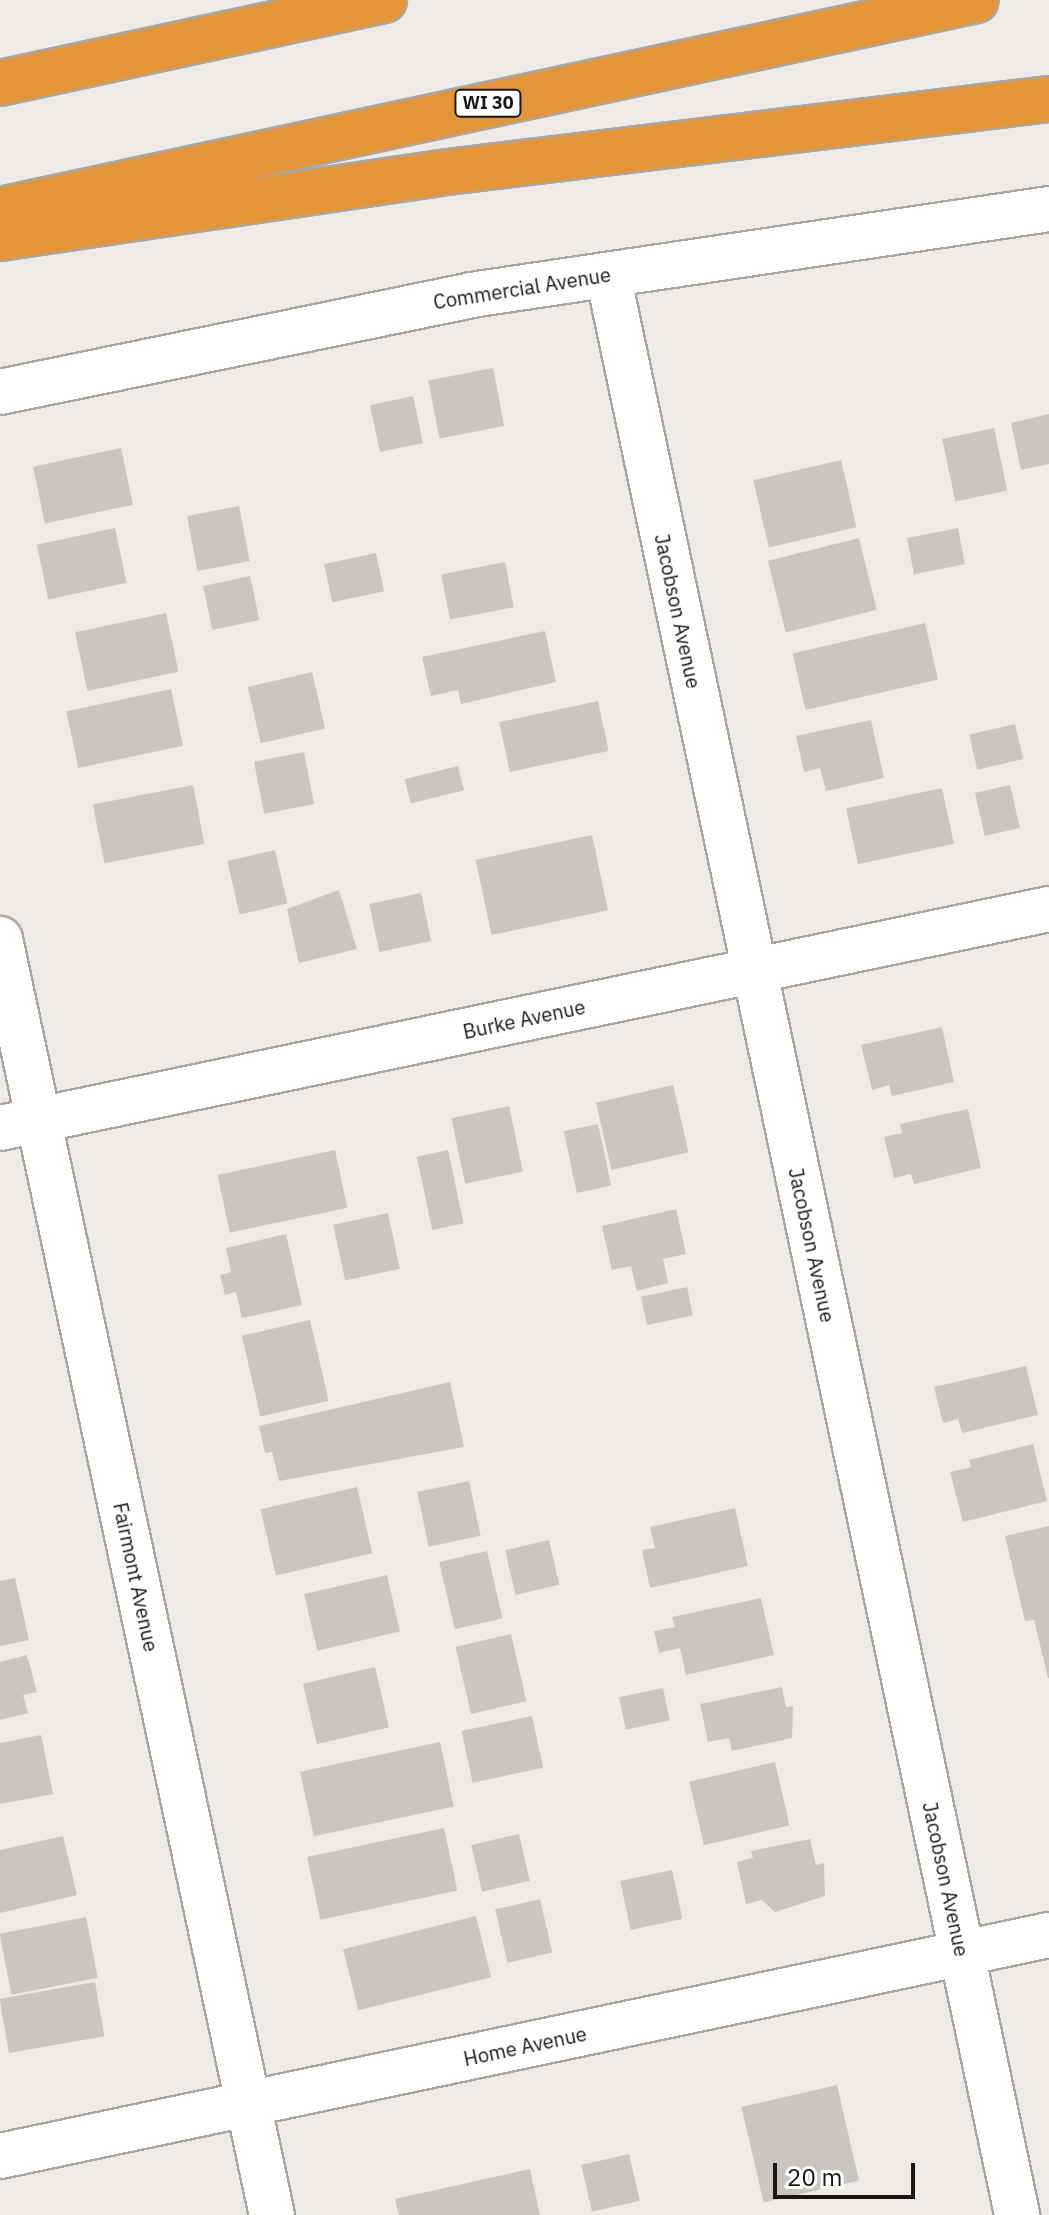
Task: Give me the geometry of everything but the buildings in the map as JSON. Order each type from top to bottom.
[{"type":"highway","points":[[0,83],[252,0]]},
{"type":"highway","points":[[0,83],[384,0]]},
{"type":"highway","name":"WI 30","points":[[0,210],[976,0]]},
{"type":"highway","points":[[0,238],[439,173],[1049,99]]},
{"type":"street","name":"Commercial Avenue","points":[[0,392],[349,317],[1049,209]]},
{"type":"street","name":"Jacobson Avenue","points":[[608,275],[1017,2215]]},
{"type":"street","name":"Burke Avenue","points":[[20,1124],[1049,909]]},
{"type":"street","name":"Fairmont Avenue","points":[[0,939],[20,1124],[249,2104],[272,2215]]},
{"type":"street","name":"Home Avenue","points":[[0,2156],[1049,1935]]}]
